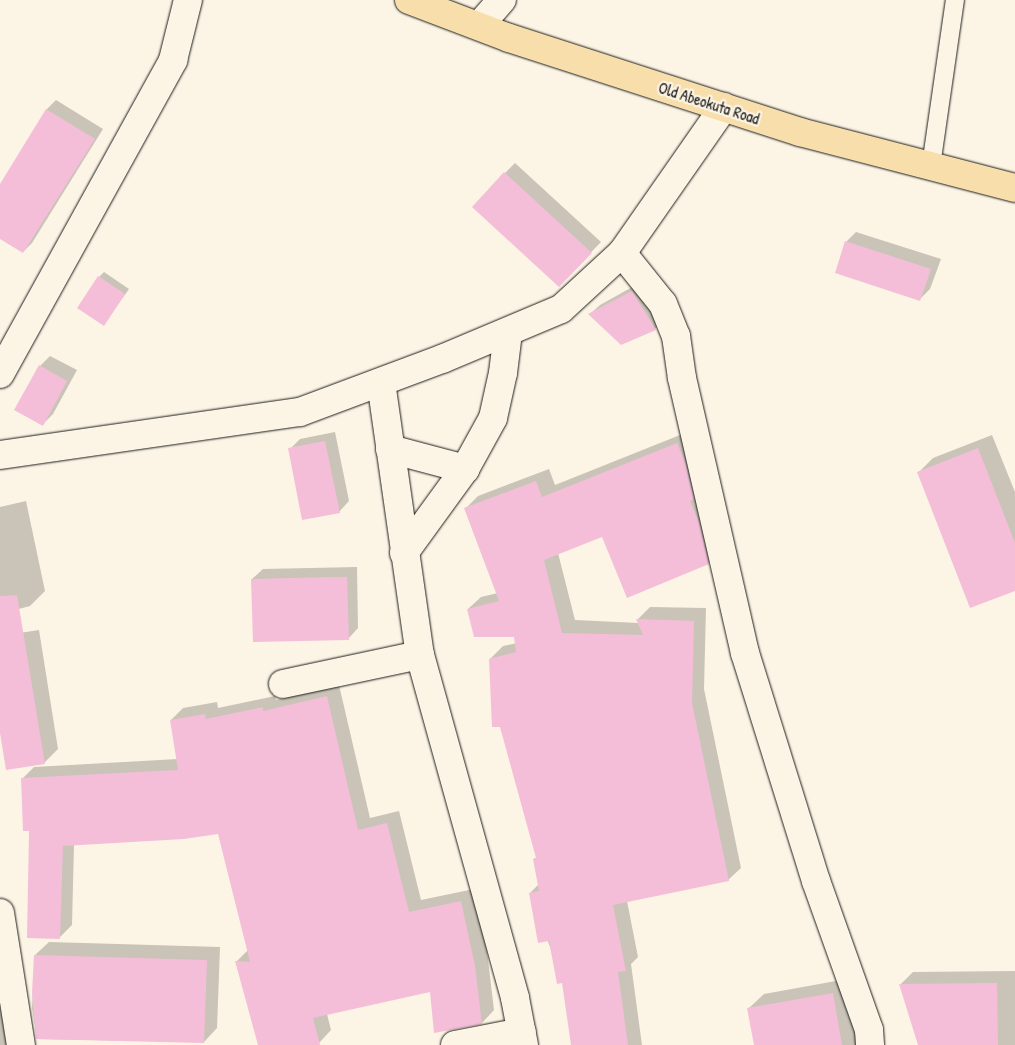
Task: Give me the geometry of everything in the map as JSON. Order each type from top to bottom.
[{"type":"highway","name":"Old Abeokuta Road","points":[[409,0],[479,26],[800,132],[1015,188]]},
{"type":"street","points":[[0,374],[173,60],[188,0]]},
{"type":"street","points":[[479,26],[502,0]]},
{"type":"street","points":[[0,455],[300,412],[508,332],[561,309],[622,253],[724,107]]},
{"type":"street","points":[[622,253],[663,304],[676,336],[682,378],[745,653],[816,881],[868,1030],[870,1045]]},
{"type":"street","points":[[404,552],[465,469],[493,418],[503,373],[508,332]]},
{"type":"street","points":[[381,382],[420,655],[515,998],[523,1039],[455,1045]]},
{"type":"street","points":[[390,449],[465,469]]},
{"type":"street","points":[[283,684],[420,655]]},
{"type":"street","points":[[0,913],[21,1045]]},
{"type":"lane","points":[[931,166],[955,0]]},
{"type":"building","points":[[46,109],[95,139],[23,253],[0,239],[0,184]]},
{"type":"building","points":[[504,172],[592,253],[559,287],[472,207]]},
{"type":"building","points":[[845,241],[931,269],[920,301],[835,273]]},
{"type":"building","points":[[98,276],[125,294],[104,326],[77,308]]},
{"type":"building","points":[[632,291],[656,330],[621,345],[588,314]]},
{"type":"building","points":[[39,365],[67,381],[43,426],[14,410]]},
{"type":"building","points":[[325,441],[340,513],[302,520],[288,448]]},
{"type":"building","points":[[677,443],[685,462],[694,499],[690,501],[699,522],[709,564],[627,598],[602,537],[544,560],[562,633],[643,635],[636,619],[694,621],[692,703],[729,881],[613,905],[626,971],[618,972],[628,1045],[571,1045],[562,983],[557,984],[549,941],[538,943],[529,893],[539,891],[533,859],[536,858],[500,727],[492,727],[489,659],[516,652],[514,637],[474,637],[467,609],[499,601],[464,508],[536,481],[542,497]]},
{"type":"building","points":[[978,448],[1015,543],[1015,591],[970,608],[917,472]]},
{"type":"building","points":[[347,577],[349,640],[253,642],[251,579]]},
{"type":"building","points":[[17,595],[45,764],[6,770],[0,733],[0,596]]},
{"type":"building","points":[[327,696],[358,830],[387,823],[409,912],[461,901],[475,966],[482,1024],[434,1033],[430,992],[313,1018],[320,1045],[258,1045],[235,961],[250,962],[218,834],[184,839],[63,846],[60,939],[27,938],[29,831],[23,831],[21,778],[178,770],[170,720],[205,714],[206,719],[263,707],[263,711]]},
{"type":"building","points":[[34,955],[207,960],[204,1043],[36,1039],[32,993]]},
{"type":"building","points":[[997,983],[998,1045],[918,1045],[899,984]]},
{"type":"building","points":[[833,993],[842,1045],[754,1045],[747,1008]]}]
